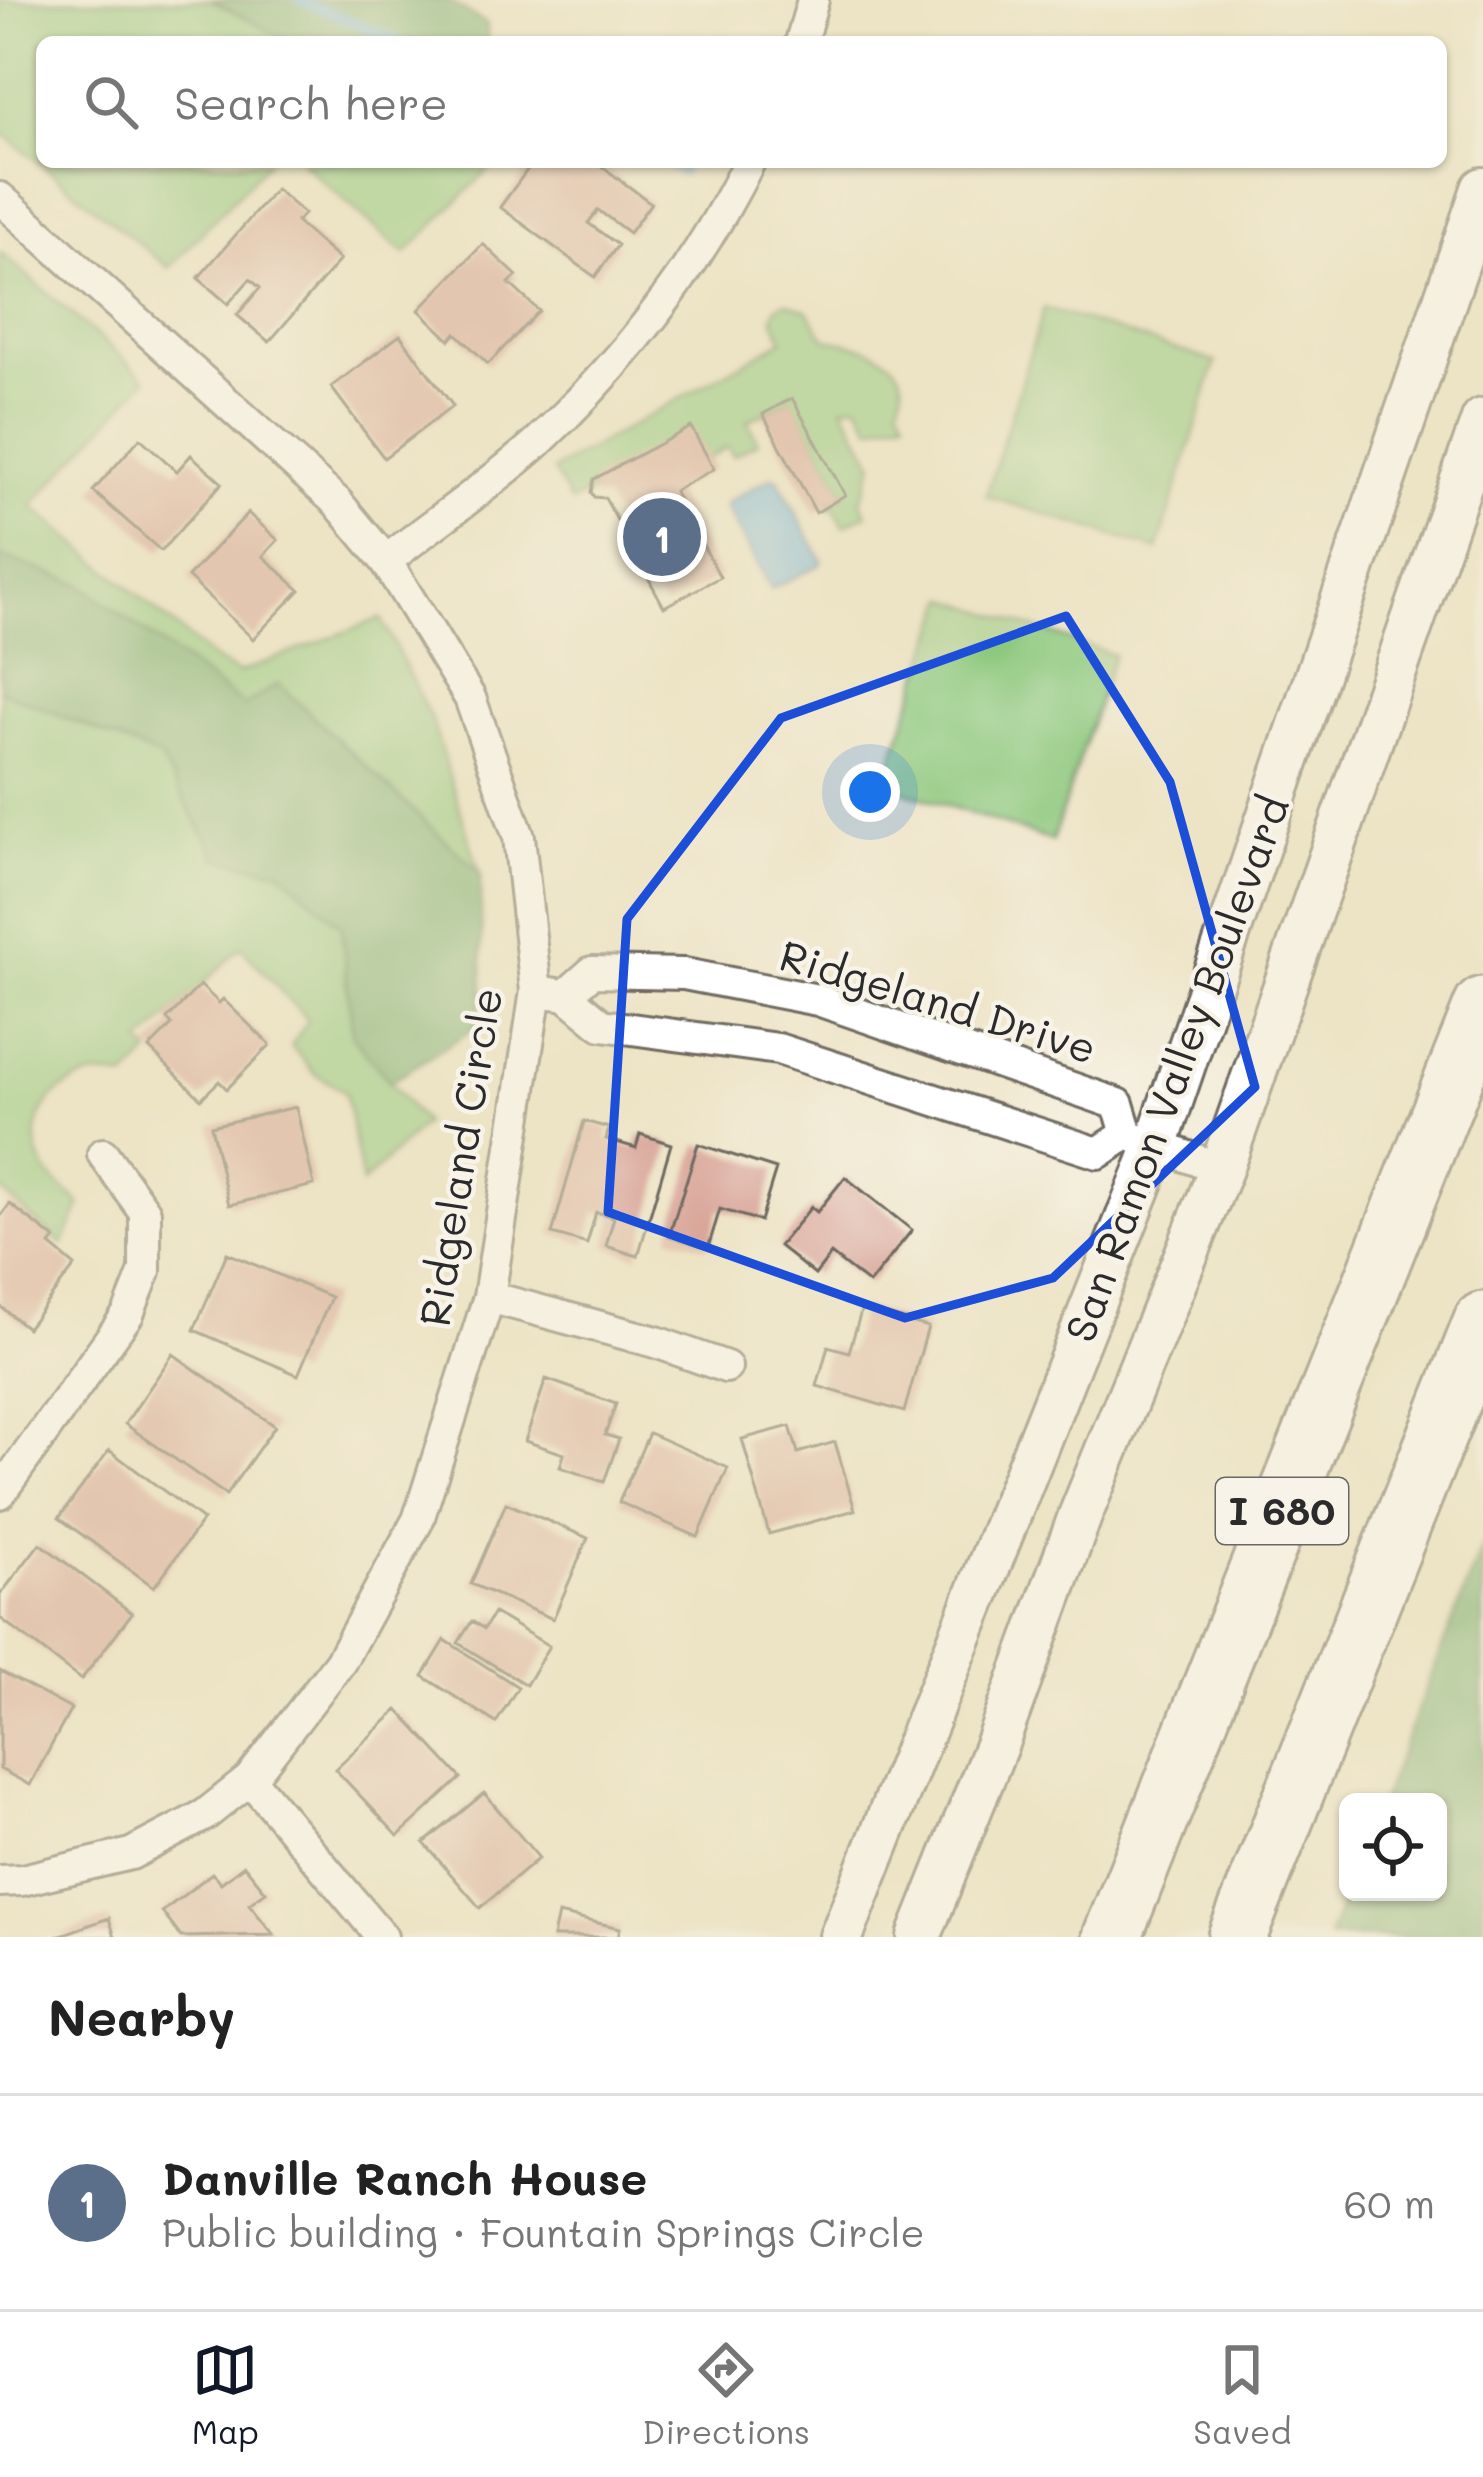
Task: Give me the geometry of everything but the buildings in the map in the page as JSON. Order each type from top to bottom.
[{"type":"highway","name":"I 680","points":[[1112,1937],[1483,1006]]},
{"type":"highway","name":"I 680","points":[[1237,1937],[1483,1321]]},
{"type":"main road","name":"San Ramon Valley Boulevard","points":[[841,1937],[1142,1140],[1483,189]]},
{"type":"main road","name":"San Ramon Valley Boulevard","points":[[919,1937],[1080,1516],[1221,1169],[1483,420]]},
{"type":"street","points":[[803,36],[813,0]]},
{"type":"street","points":[[386,561],[537,442],[650,326],[726,208],[745,168]]},
{"type":"street","name":"Ridgeland Circle","points":[[0,198],[337,502],[386,561],[470,698],[518,837],[551,993],[489,1297],[418,1520],[340,1662],[250,1779],[205,1815],[131,1855],[0,1881]]},
{"type":"street","name":"Ridgeland Drive","points":[[551,993],[592,972],[684,974],[818,1000],[1118,1104],[1142,1140],[1221,1169]]},
{"type":"street","points":[[551,993],[602,1024],[778,1049],[1098,1153],[1142,1140]]},
{"type":"street","points":[[0,1493],[128,1314],[145,1271],[145,1211],[103,1154]]},
{"type":"street","points":[[489,1297],[656,1342],[726,1367]]},
{"type":"street","points":[[250,1779],[382,1937]]},
{"type":"highlighted area","points":[[1066,616],[1170,782],[1255,1087],[1053,1278],[905,1318],[608,1212],[627,919],[781,718]]},
{"type":"green space","points":[[0,0],[211,0],[279,36],[36,36],[36,160],[0,131]]},
{"type":"green space","points":[[211,0],[446,0],[487,24],[487,36],[279,36]]},
{"type":"green space","points":[[46,168],[262,168],[169,268]]},
{"type":"green space","points":[[308,168],[490,168],[405,254]]},
{"type":"green space","points":[[0,252],[147,379],[32,506],[215,660],[239,673],[381,618],[432,721],[480,873],[279,685],[244,706],[80,584],[0,556]]},
{"type":"green space","points":[[786,302],[807,310],[826,339],[869,349],[893,364],[900,375],[899,404],[906,418],[871,427],[858,404],[843,406],[874,463],[861,502],[867,514],[844,526],[827,506],[845,495],[791,399],[748,421],[758,442],[733,456],[727,447],[708,459],[595,479],[591,492],[571,503],[553,470],[783,340],[773,318],[776,307]]},
{"type":"green space","points":[[1044,308],[1216,362],[1158,550],[986,496]]},
{"type":"green space","points":[[0,556],[80,584],[244,706],[278,684],[480,873],[483,995],[476,1027],[390,1082],[353,1037],[341,926],[281,871],[218,859],[159,757],[0,690]]},
{"type":"green space","points":[[947,598],[1114,655],[1052,841],[884,784]]},
{"type":"green space","points":[[0,690],[159,757],[218,858],[281,871],[342,926],[353,1037],[424,1123],[362,1184],[345,1092],[314,1073],[291,1046],[308,1021],[241,947],[142,1043],[150,1053],[126,1079],[107,1076],[71,1084],[44,1108],[36,1143],[42,1163],[81,1204],[63,1245],[0,1190]]},
{"type":"green space","points":[[1483,1544],[1483,1937],[1328,1937],[1342,1901],[1447,1901],[1447,1793],[1385,1793]]},
{"type":"water","points":[[772,477],[778,479],[822,560],[771,589],[725,507]]},
{"type":"waterway","points":[[300,0],[386,36]]},
{"type":"waterway","points":[[675,168],[682,172]]},
{"type":"place","name":"Danville Ranch House","points":[[662,537]]}]
